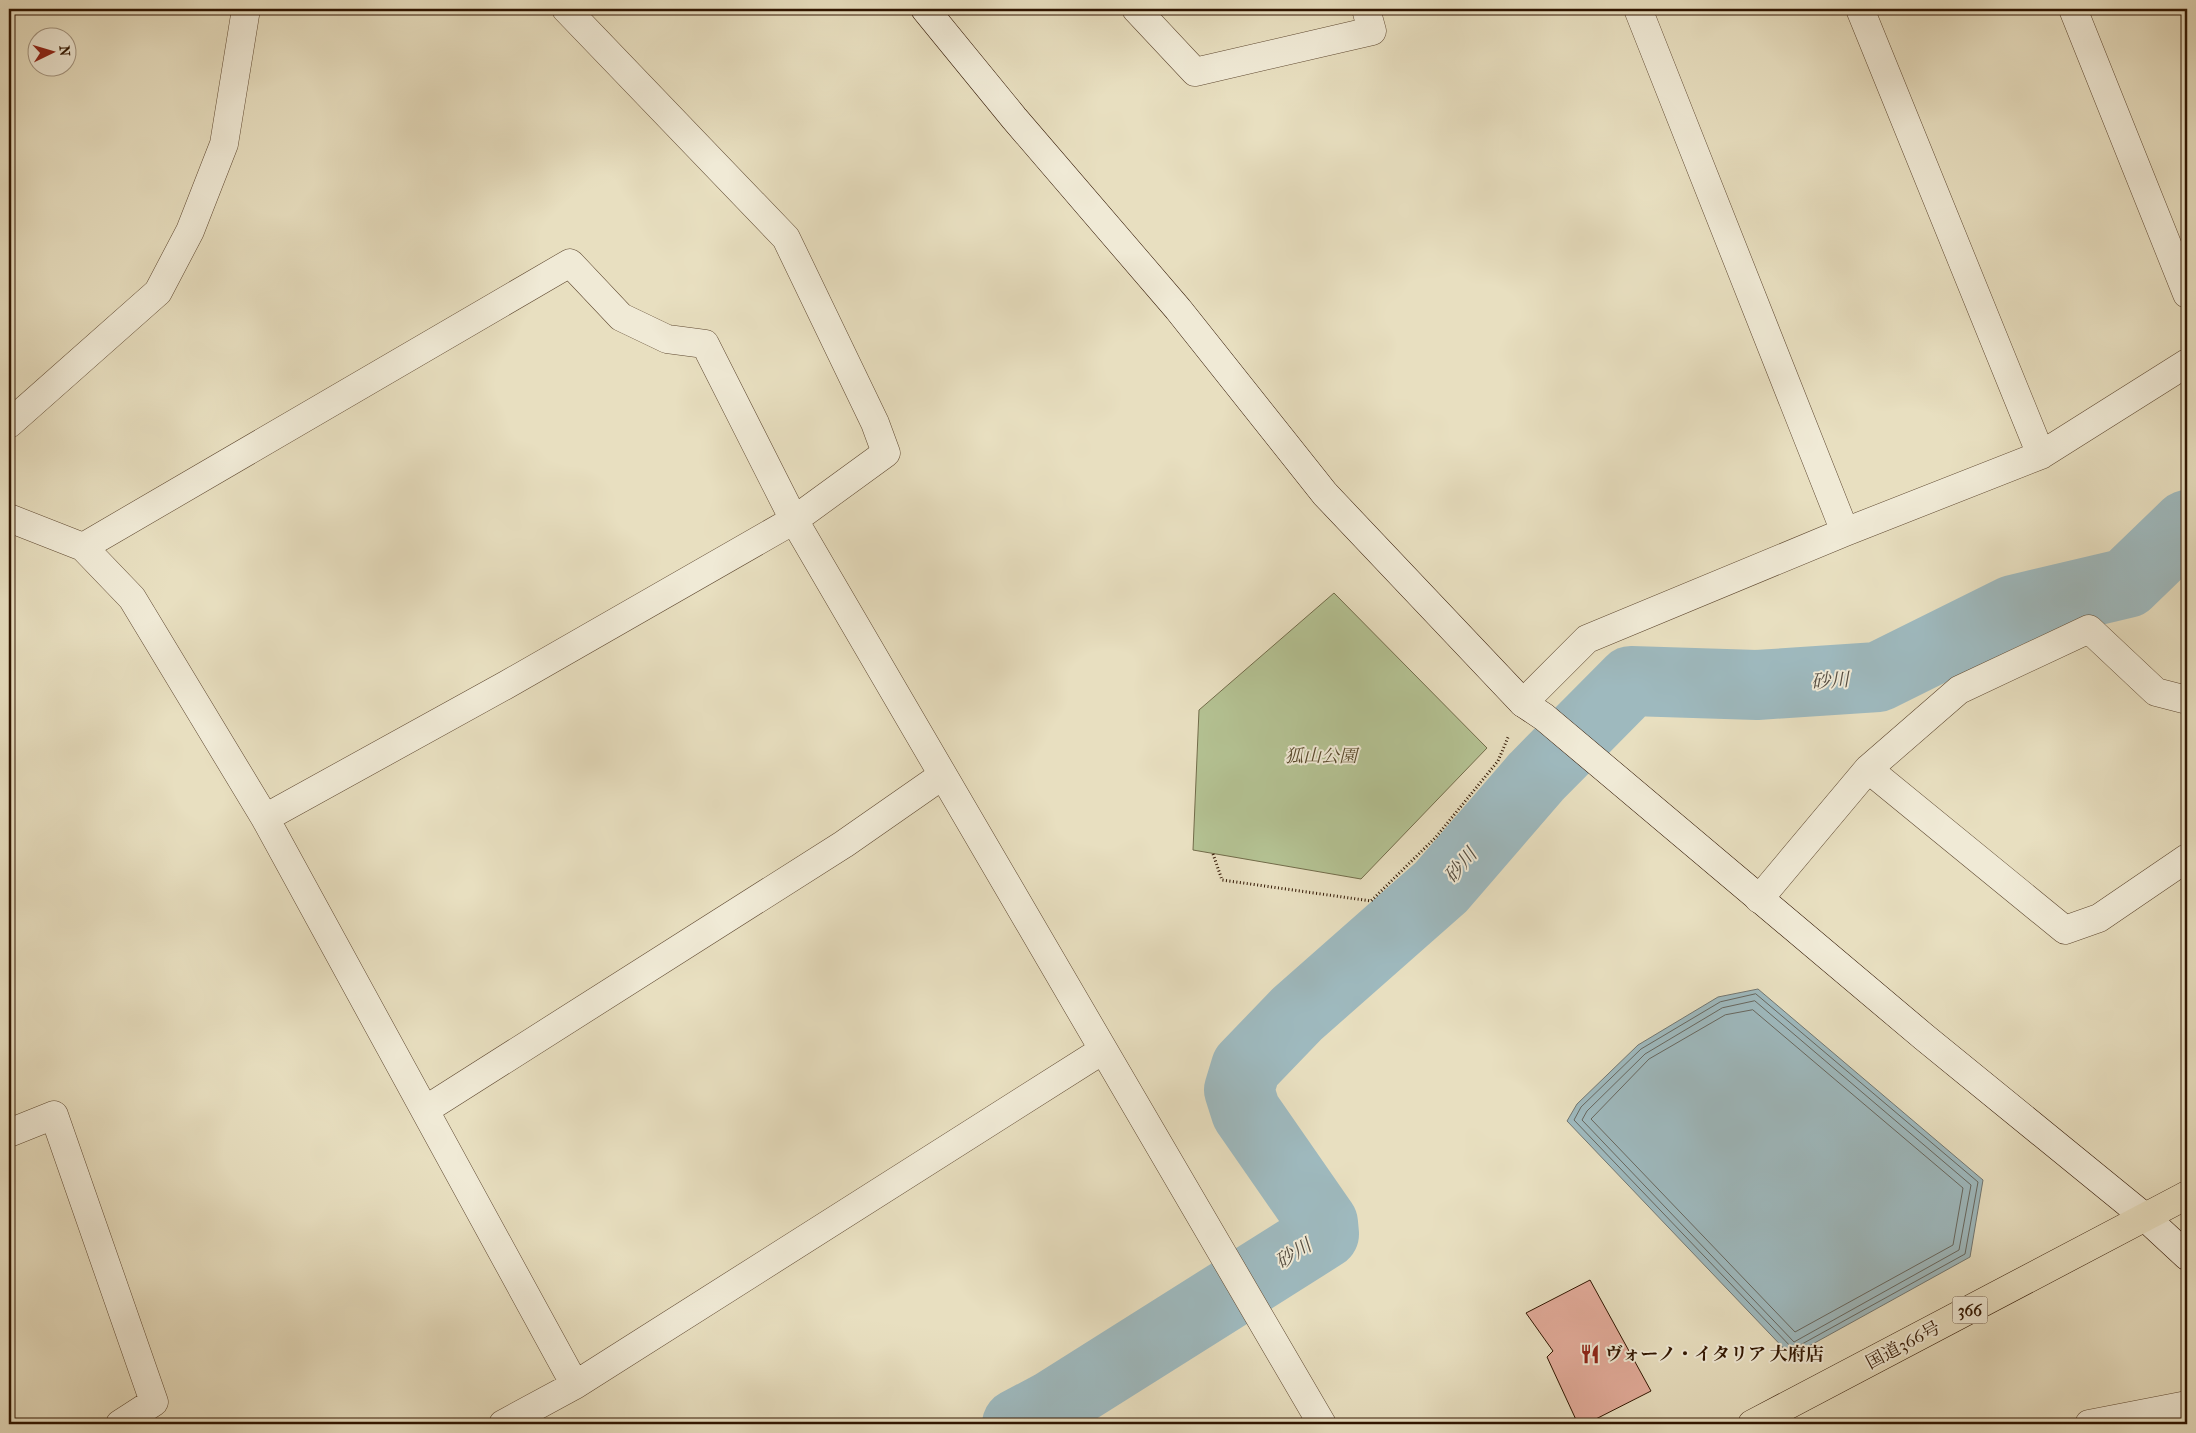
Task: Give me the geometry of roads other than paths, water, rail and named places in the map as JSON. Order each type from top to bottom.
[{"type":"highway","name":"国道366号","points":[[1752,1424],[2187,1195]]},
{"type":"street","points":[[9,424],[158,292],[190,231],[224,144],[246,9]]},
{"type":"street","points":[[265,818],[506,685],[794,520],[886,452],[875,423],[786,238],[566,9]]},
{"type":"street","points":[[925,9],[1014,118],[1178,309],[1325,494],[1533,710],[2146,1218],[2187,1256]]},
{"type":"street","points":[[1136,9],[1195,72],[1372,31],[1366,9]]},
{"type":"street","points":[[1638,9],[1845,532]]},
{"type":"street","points":[[1860,9],[2042,455]]},
{"type":"street","points":[[2073,9],[2187,294]]},
{"type":"street","points":[[83,547],[570,263],[621,318],[667,339],[705,344],[794,520],[1322,1424]]},
{"type":"street","points":[[1533,710],[1587,639],[1845,532],[2042,455],[2187,363]]},
{"type":"street","points":[[9,518],[83,547],[132,598],[265,818],[575,1385]]},
{"type":"street","points":[[1759,899],[1868,769],[1959,690],[2089,629],[2156,692],[2187,700]]},
{"type":"street","points":[[1868,769],[2065,930],[2099,918],[2187,858]]},
{"type":"street","points":[[425,1110],[844,844],[943,775]]},
{"type":"street","points":[[503,1424],[575,1385],[1103,1050]]},
{"type":"street","points":[[9,1133],[54,1115],[154,1402],[120,1424]]},
{"type":"street","points":[[2089,1424],[2187,1405]]},
{"type":"water","points":[[1758,989],[1983,1180],[1970,1257],[1791,1356],[1567,1121],[1577,1104],[1638,1045],[1718,997]]},
{"type":"waterway","name":"砂川","points":[[1017,1424],[1051,1406],[1324,1234],[1323,1223],[1246,1112],[1239,1090],[1246,1067],[1297,1014],[1441,887],[1536,777],[1631,681],[1757,685],[1878,677],[2013,610],[2127,583],[2187,525]]},
{"type":"place","name":"ヴォーノ・イタリア 大府店","points":[[1590,1354]]},
{"type":"park label","name":"狐山公園","points":[[1321,756]]}]
